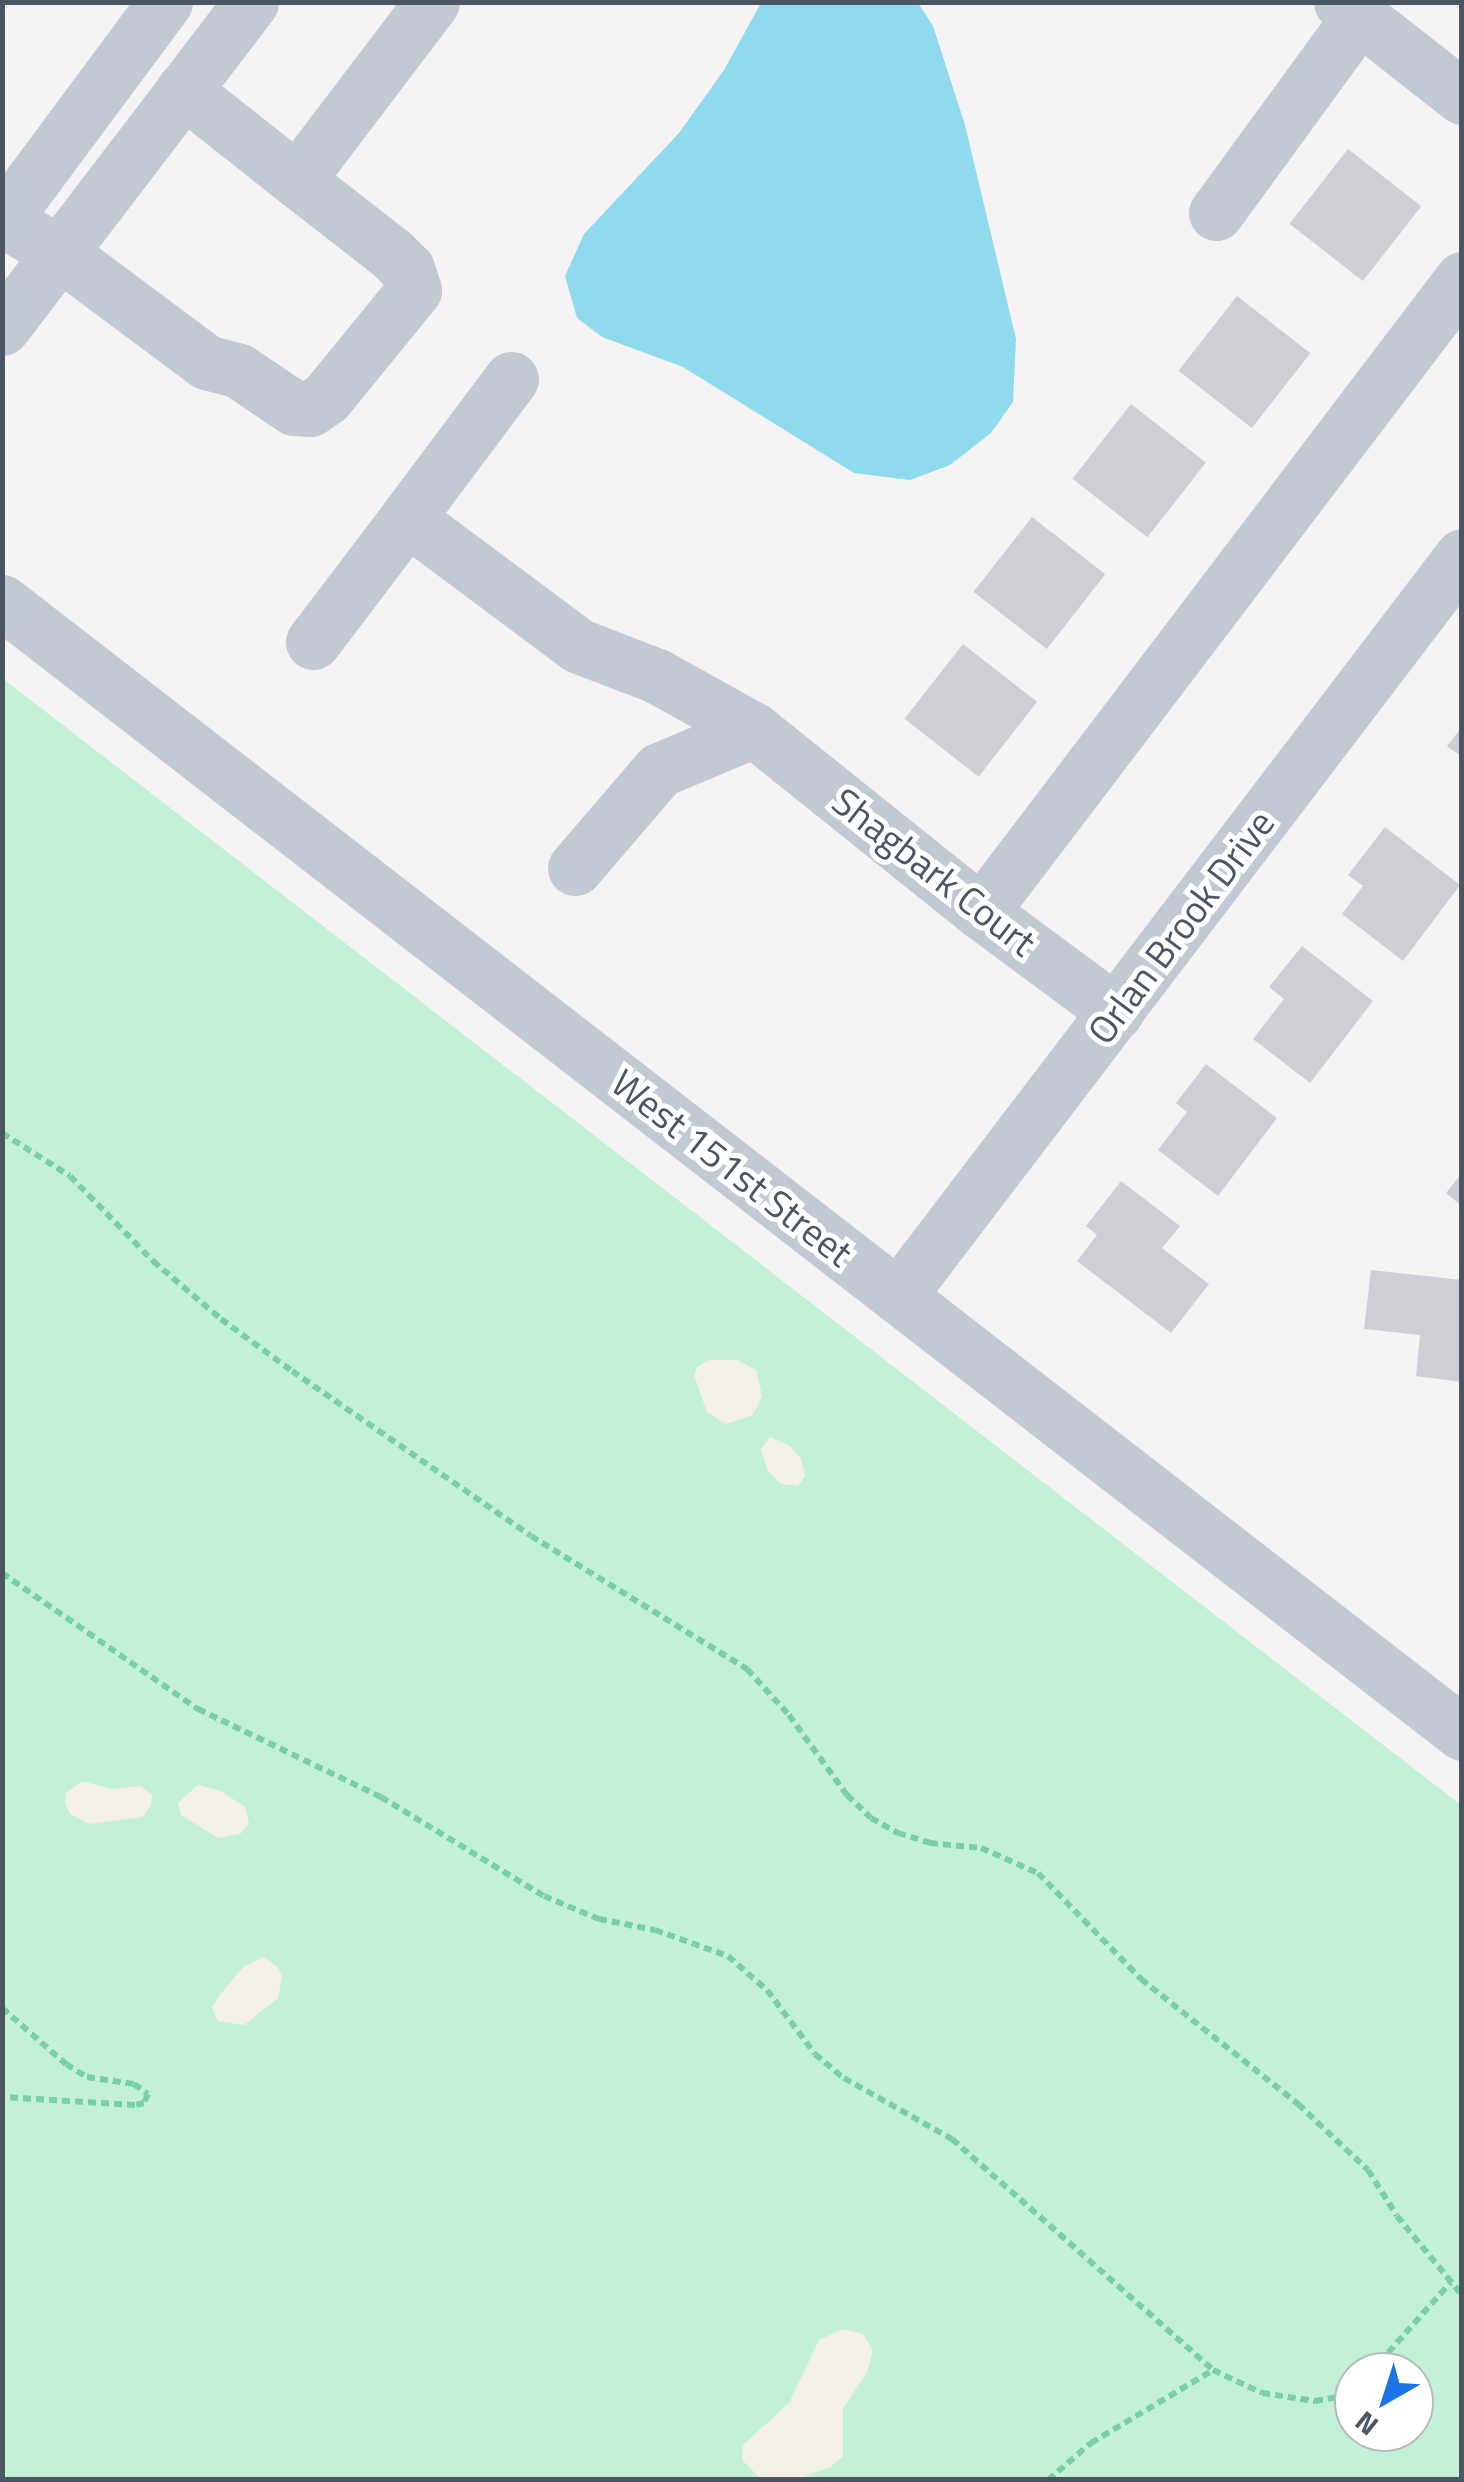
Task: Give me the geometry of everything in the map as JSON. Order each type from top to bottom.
[{"type":"street","points":[[165,2],[3,220],[60,253],[206,362],[239,370],[294,408],[310,409],[326,398],[414,290],[407,269],[183,90]]},
{"type":"street","points":[[2,328],[250,2]]},
{"type":"street","points":[[297,180],[432,2]]},
{"type":"street","points":[[1216,213],[1350,10],[1462,97]]},
{"type":"street","points":[[981,912],[1462,280]]},
{"type":"street","points":[[313,642],[512,379]]},
{"type":"street","name":"Shagbark Court","points":[[407,518],[580,646],[656,676],[754,730],[981,912],[1116,1012]]},
{"type":"street","name":"Orlan Brook Drive","points":[[898,1296],[1462,556]]},
{"type":"street","name":"West 151st Street","points":[[2,602],[1462,1733]]},
{"type":"street","points":[[574,868],[659,770],[754,730]]},
{"type":"path","points":[[2,1133],[70,1176],[152,1260],[220,1319],[292,1371],[530,1536],[734,1659],[768,1688],[824,1768],[871,1818],[898,1833],[930,1843],[981,1848],[1038,1873],[1141,1979],[1285,2094],[1368,2170],[1397,2216],[1462,2295]]},
{"type":"path","points":[[2,1573],[198,1708],[381,1796],[544,1896],[599,1919],[654,1930],[728,1956],[767,1990],[815,2054],[844,2078],[952,2140],[1213,2370],[1262,2393],[1315,2401],[1334,2397]]},
{"type":"path","points":[[2,2008],[77,2070],[106,2083],[134,2084],[148,2094],[144,2103],[135,2105],[2,2097]]},
{"type":"path","points":[[1389,2352],[1450,2282]]},
{"type":"path","points":[[1048,2480],[1091,2443],[1213,2370]]},
{"type":"green space","points":[[2,678],[1461,1805],[1461,2479],[3,2479]]},
{"type":"sand","points":[[710,1360],[737,1360],[756,1370],[762,1396],[753,1415],[726,1424],[707,1412],[694,1375],[698,1366]]},
{"type":"sand","points":[[770,1437],[790,1446],[801,1459],[805,1476],[798,1486],[781,1484],[768,1471],[761,1449]]},
{"type":"sand","points":[[82,1781],[111,1789],[141,1786],[152,1795],[151,1805],[143,1817],[89,1824],[70,1814],[65,1803],[66,1793]]},
{"type":"sand","points":[[198,1785],[221,1791],[245,1807],[249,1824],[240,1834],[218,1838],[181,1815],[178,1803]]},
{"type":"sand","points":[[263,1957],[278,1967],[282,1977],[278,1998],[244,2025],[218,2021],[212,2008],[219,1996],[243,1967]]},
{"type":"sand","points":[[843,2329],[863,2334],[873,2351],[867,2372],[843,2409],[843,2456],[830,2467],[797,2479],[761,2479],[742,2460],[742,2446],[789,2403],[819,2340]]},
{"type":"water","points":[[761,3],[918,3],[933,26],[965,125],[1016,339],[1013,402],[991,433],[950,465],[910,480],[854,473],[683,367],[602,337],[577,318],[565,276],[584,234],[679,133],[724,70]]},
{"type":"building","points":[[1348,149],[1421,206],[1363,281],[1290,224]]},
{"type":"building","points":[[1237,296],[1310,353],[1252,428],[1179,371]]},
{"type":"building","points":[[1131,404],[1206,462],[1147,537],[1073,479]]},
{"type":"building","points":[[1032,517],[1105,574],[1047,649],[974,592]]},
{"type":"building","points":[[963,644],[1037,702],[979,777],[905,719]]},
{"type":"building","points":[[1462,727],[1462,757],[1447,746]]},
{"type":"building","points":[[1385,827],[1460,885],[1403,961],[1342,914],[1363,886],[1348,875]]},
{"type":"building","points":[[1302,946],[1373,1001],[1310,1083],[1253,1039],[1284,999],[1269,987]]},
{"type":"building","points":[[1206,1064],[1277,1118],[1218,1196],[1158,1150],[1187,1112],[1176,1103]]},
{"type":"building","points":[[1462,1173],[1462,1206],[1446,1193]]},
{"type":"building","points":[[1121,1181],[1180,1226],[1162,1248],[1209,1284],[1171,1333],[1077,1261],[1097,1235],[1086,1226]]},
{"type":"building","points":[[1371,1270],[1462,1280],[1462,1382],[1416,1376],[1420,1335],[1364,1329]]}]
